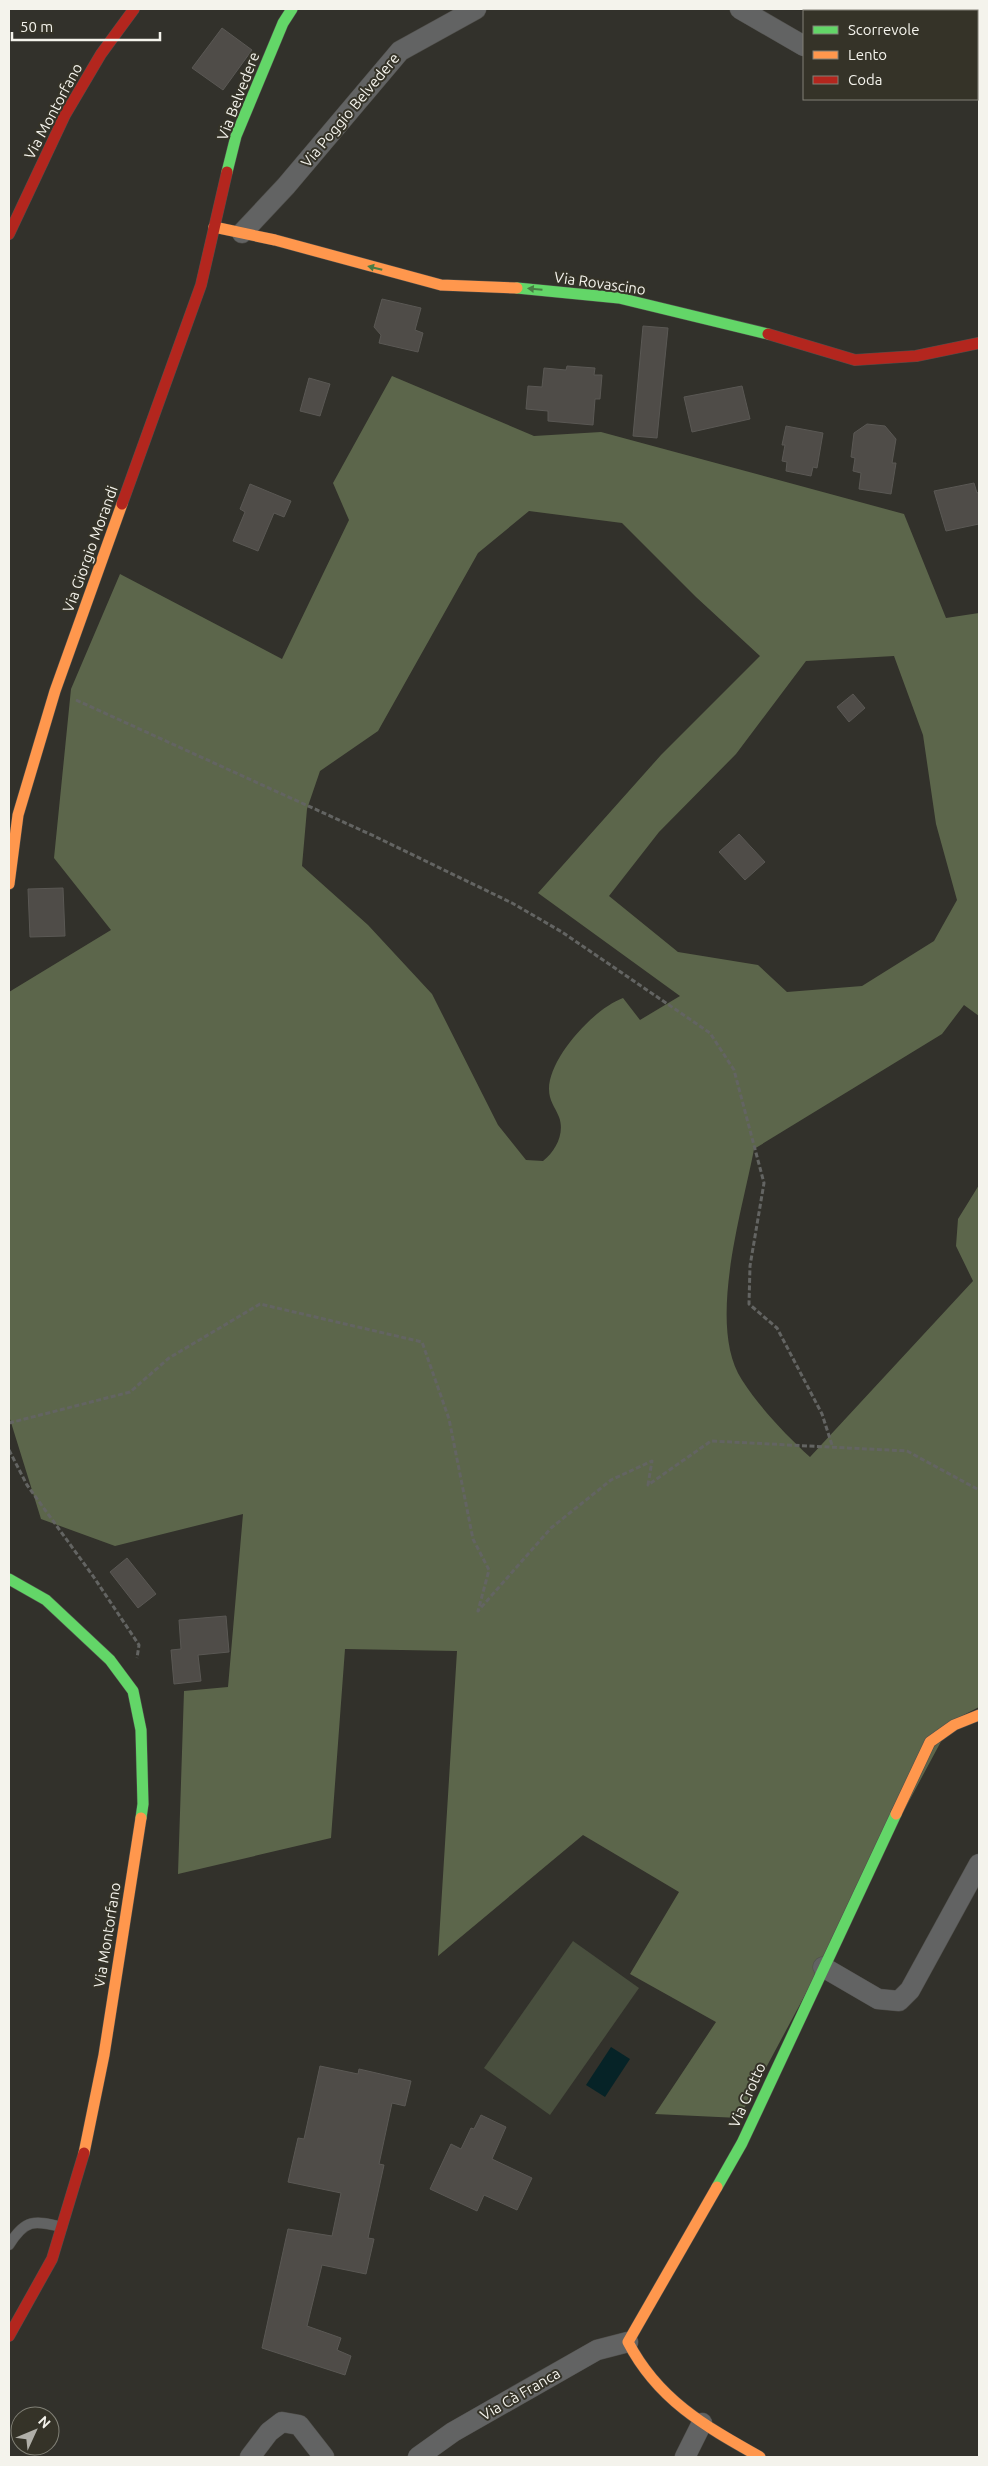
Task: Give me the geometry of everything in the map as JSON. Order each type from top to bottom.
[{"type":"street","name":"Via Montorfano","points":[[9,234],[65,115],[101,54],[134,9]]},
{"type":"street","name":"Via Belvedere","points":[[214,228],[236,136],[283,23],[292,9]]},
{"type":"street","name":"Via Poggio Belvedere","points":[[242,233],[286,186],[400,50],[476,9]]},
{"type":"street","points":[[740,9],[803,45]]},
{"type":"street","name":"Via Rovascino","points":[[214,228],[242,233],[441,285],[533,289],[619,298],[784,338],[855,360],[916,356],[979,342]]},
{"type":"street","name":"Via Giorgio Morandi","points":[[9,884],[18,816],[55,691],[201,285],[214,228]]},
{"type":"street","name":"Via Montorfano","points":[[9,1579],[46,1600],[110,1660],[133,1691],[141,1730],[142,1804],[104,2055],[82,2165],[52,2259],[9,2336]]},
{"type":"street","name":"Via Crotto","points":[[628,2342],[742,2143],[930,1742],[954,1725],[979,1715]]},
{"type":"street","points":[[824,1967],[878,1999],[899,2001],[910,1990],[979,1864]]},
{"type":"street","points":[[628,2342],[633,2354],[658,2389],[702,2423],[760,2457]]},
{"type":"street","name":"Via Cà Franca","points":[[418,2457],[453,2432],[597,2350],[628,2342]]},
{"type":"street","points":[[250,2457],[269,2432],[282,2422],[299,2425],[324,2457]]},
{"type":"street","points":[[685,2457],[702,2423]]},
{"type":"lane","points":[[9,2245],[18,2229],[38,2221],[62,2227]]},
{"type":"path","points":[[55,691],[374,836],[512,903],[562,932],[710,1033],[734,1070],[764,1183],[750,1266],[749,1304],[777,1328],[822,1414],[832,1446]]},
{"type":"path","points":[[9,1423],[130,1392],[169,1358],[260,1304],[422,1342],[448,1418],[473,1538],[490,1570],[478,1611],[551,1528],[610,1480],[652,1460],[648,1485],[711,1441],[906,1451],[979,1490]]},
{"type":"path","points":[[9,1450],[27,1485],[93,1576],[138,1646],[133,1691]]},
{"type":"green space","points":[[392,376],[534,436],[601,432],[904,514],[946,618],[979,613],[979,1016],[964,1005],[942,1034],[754,1149],[730,1266],[727,1329],[732,1357],[742,1380],[774,1421],[810,1457],[973,1281],[956,1246],[958,1219],[979,1185],[979,1707],[952,1721],[739,2118],[655,2114],[716,2022],[630,1974],[679,1892],[583,1835],[438,1956],[457,1651],[345,1649],[331,1838],[178,1874],[184,1691],[228,1687],[243,1514],[115,1546],[41,1519],[9,1416],[9,992],[111,930],[54,858],[71,689],[120,574],[282,659],[349,520],[333,483]],"holes":[[[529,511],[622,523],[696,597],[760,656],[661,755],[538,893],[680,996],[640,1020],[623,998],[600,1012],[576,1035],[565,1049],[551,1076],[549,1093],[559,1117],[561,1129],[555,1147],[543,1161],[526,1160],[498,1125],[432,994],[368,925],[302,866],[307,809],[320,771],[378,731],[478,553]],[[894,656],[923,735],[936,824],[957,900],[934,941],[862,986],[787,992],[758,965],[678,952],[609,896],[659,832],[736,754],[806,661]]]},
{"type":"green space","points":[[573,1941],[639,1988],[550,2115],[484,2068]]},
{"type":"water","points":[[611,2047],[630,2059],[605,2097],[586,2085]]},
{"type":"building","points":[[222,28],[252,50],[223,90],[192,68]]},
{"type":"building","points":[[382,299],[421,308],[415,330],[423,333],[418,352],[379,343],[381,335],[374,327]]},
{"type":"building","points":[[643,326],[668,328],[657,438],[633,436]]},
{"type":"building","points":[[567,366],[595,368],[594,375],[602,375],[600,399],[595,399],[593,425],[548,421],[548,411],[526,409],[528,386],[542,387],[544,368],[566,370]]},
{"type":"building","points":[[309,378],[330,384],[320,416],[300,411]]},
{"type":"building","points":[[742,386],[750,419],[692,432],[684,397]]},
{"type":"building","points":[[867,424],[885,426],[896,439],[892,463],[896,463],[891,494],[859,489],[861,473],[853,471],[855,458],[851,457],[854,433]]},
{"type":"building","points":[[786,426],[823,433],[817,468],[813,467],[811,476],[786,471],[787,462],[782,461],[785,445],[782,445]]},
{"type":"building","points":[[974,483],[977,493],[979,492],[979,524],[946,531],[934,491]]},
{"type":"building","points":[[250,484],[291,501],[284,517],[274,513],[258,551],[233,541],[245,512],[240,509]]},
{"type":"building","points":[[853,694],[865,708],[849,722],[837,707]]},
{"type":"building","points":[[739,834],[765,862],[745,880],[719,852]]},
{"type":"building","points":[[63,888],[65,936],[30,937],[28,889]]},
{"type":"building","points":[[127,1558],[156,1594],[138,1608],[110,1572]]},
{"type":"building","points":[[226,1616],[229,1652],[198,1655],[201,1681],[174,1684],[171,1650],[181,1649],[179,1620]]},
{"type":"building","points":[[320,2066],[358,2074],[359,2069],[411,2081],[405,2106],[392,2103],[379,2164],[384,2165],[368,2238],[374,2239],[366,2274],[322,2265],[307,2326],[341,2338],[337,2350],[351,2356],[345,2375],[262,2348],[288,2229],[332,2236],[341,2193],[288,2182],[298,2138],[304,2139]]},
{"type":"building","points":[[481,2115],[506,2127],[492,2159],[532,2178],[517,2210],[484,2195],[477,2211],[430,2189],[451,2144],[461,2149],[471,2128],[474,2129]]},
{"type":"traffic: fast","points":[[227,172],[236,136],[283,23],[292,9]]},
{"type":"traffic: fast","points":[[517,288],[619,298],[768,334]]},
{"type":"traffic: fast","points":[[9,1579],[46,1600],[110,1660],[133,1691],[141,1730],[143,1804],[141,1818]]},
{"type":"traffic: fast","points":[[717,2187],[742,2143],[896,1814]]},
{"type":"traffic: slow","points":[[214,227],[275,240],[441,285],[517,288]]},
{"type":"traffic: slow","points":[[9,884],[18,815],[55,691],[122,504]]},
{"type":"traffic: slow","points":[[896,1814],[930,1742],[954,1725],[979,1715]]},
{"type":"traffic: slow","points":[[84,2153],[104,2055],[141,1818]]},
{"type":"traffic: slow","points":[[717,2187],[628,2342],[640,2362],[668,2396],[720,2434],[760,2457]]},
{"type":"traffic: jam","points":[[9,234],[65,115],[101,54],[134,9]]},
{"type":"traffic: jam","points":[[122,504],[201,285],[227,172]]},
{"type":"traffic: jam","points":[[768,334],[855,360],[916,356],[979,343]]},
{"type":"traffic: jam","points":[[9,2336],[52,2259],[84,2153]]}]
